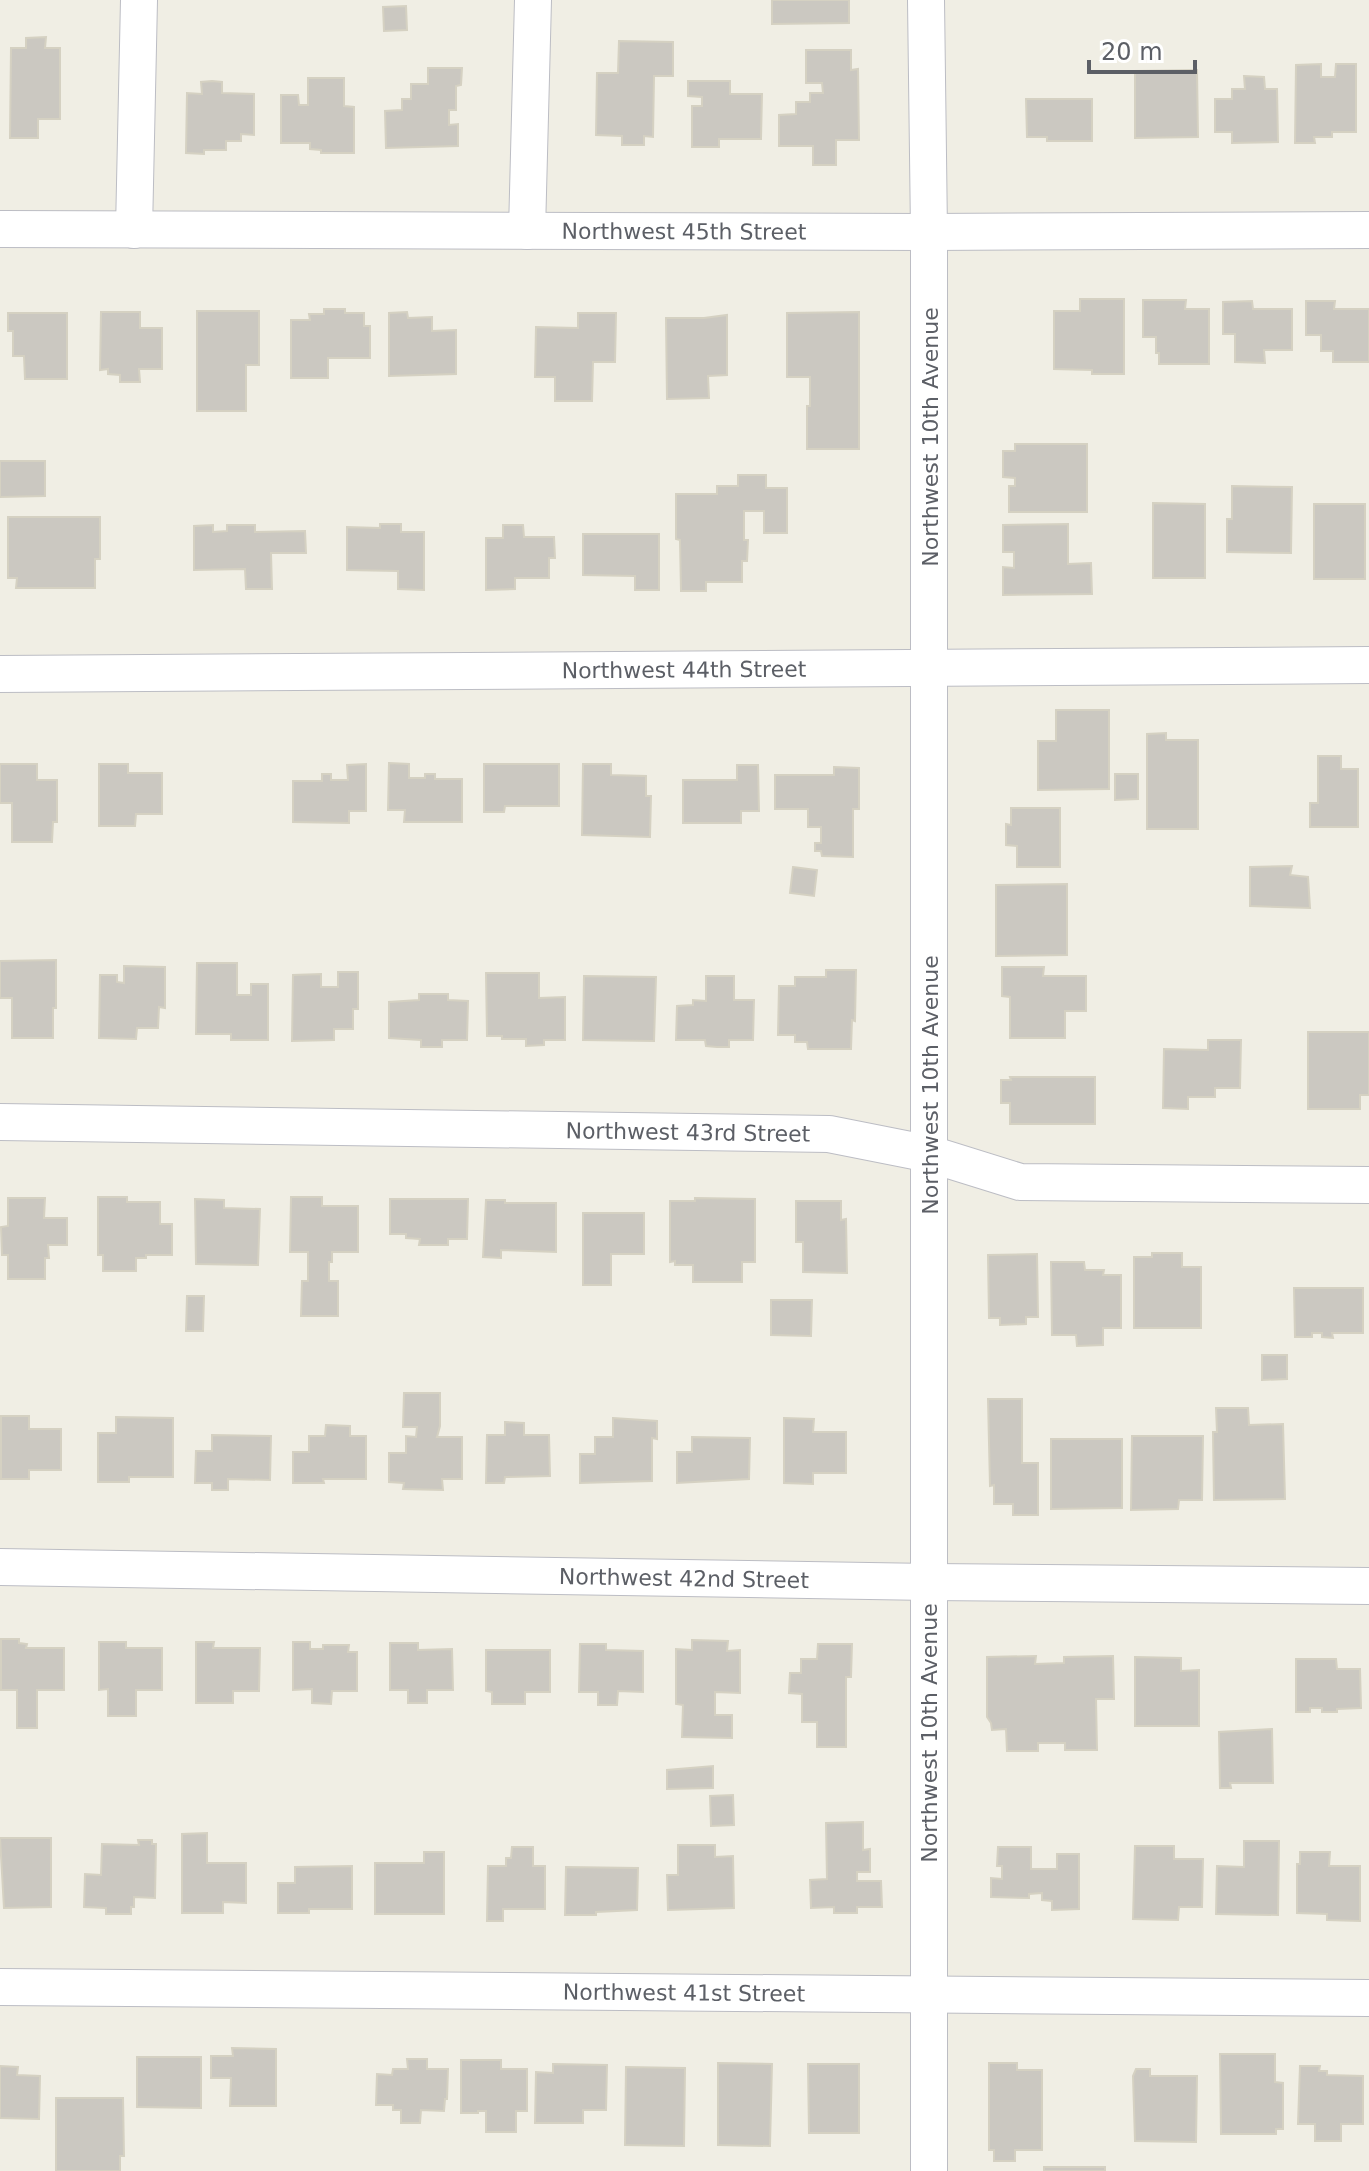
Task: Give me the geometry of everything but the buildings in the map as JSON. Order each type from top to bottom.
[{"type":"street","points":[[134,230],[139,0]]},
{"type":"street","points":[[527,231],[533,0]]},
{"type":"street","name":"Northwest 10th Avenue","points":[[926,0],[930,668],[929,2171]]},
{"type":"street","name":"Northwest 45th Street","points":[[0,229],[1369,230]]},
{"type":"street","name":"Northwest 44th Street","points":[[0,674],[1369,665]]},
{"type":"street","name":"Northwest 43rd Street","points":[[0,1122],[829,1134],[930,1154],[1020,1182],[1369,1185]]},
{"type":"street","name":"Northwest 42nd Street","points":[[0,1567],[1369,1586]]},
{"type":"street","name":"Northwest 41st Street","points":[[0,1987],[1369,1998]]}]
